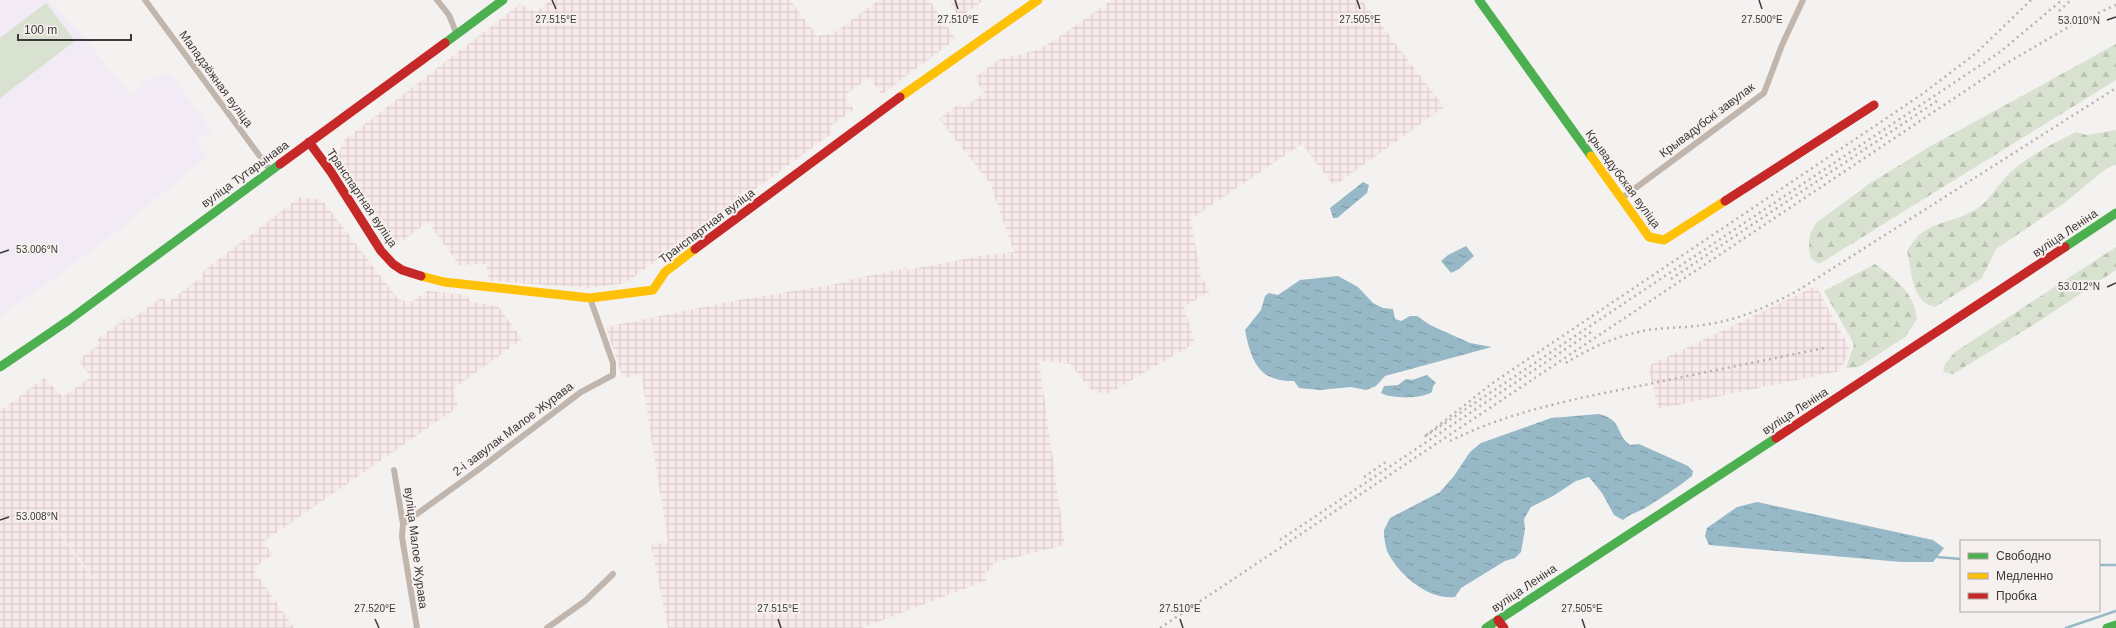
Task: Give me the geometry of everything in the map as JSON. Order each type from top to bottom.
[{"type":"street","name":"Маладзёжная вуліца","points":[[145,0],[270,170]]},
{"type":"street","points":[[437,0],[449,15],[457,35]]},
{"type":"street","name":"вуліца Тутарынава","points":[[0,367],[68,320],[503,0]]},
{"type":"street","name":"Транспартная вуліца","points":[[309,142],[331,172],[381,251],[393,264],[402,270],[444,282],[590,298],[653,290],[665,272],[677,262],[873,116],[1038,0]]},
{"type":"street","name":"Крывадубская вуліца","points":[[1478,0],[1622,198],[1648,237],[1654,239],[1664,240],[1874,105]]},
{"type":"street","name":"Крывадубскі завулак","points":[[1622,198],[1764,93],[1782,45],[1803,0]]},
{"type":"street","name":"вуліца Леніна","points":[[1486,628],[1937,333],[2116,213]]},
{"type":"street","name":"2-і завулак Малое Журава","points":[[403,524],[482,467],[581,392],[612,375],[613,364],[590,298]]},
{"type":"street","name":"вуліца Малое Журава","points":[[394,470],[403,524],[402,537],[417,628]]},
{"type":"street","points":[[547,628],[585,601],[613,574]]},
{"type":"street","points":[[1498,620],[1504,628]]},
{"type":"street","points":[[2107,628],[2116,625]]},
{"type":"shaded area","points":[[0,0],[48,0],[90,45],[131,96],[148,80],[169,73],[211,130],[196,142],[207,157],[107,239],[0,317]]},
{"type":"shaded area","points":[[551,0],[790,0],[817,36],[834,33],[879,0],[929,0],[956,39],[882,94],[869,78],[846,94],[845,98],[854,110],[832,125],[830,135],[625,283],[591,288],[489,281],[486,264],[459,265],[428,222],[394,247],[338,160],[342,142],[520,4],[536,12]]},
{"type":"shaded area","points":[[949,0],[984,0],[959,18]]},
{"type":"shaded area","points":[[1112,0],[1362,0],[1444,107],[1334,186],[1302,144],[1191,219],[1201,277],[1210,291],[1184,307],[1195,343],[1106,395],[1090,389],[1070,364],[1039,361],[1065,545],[993,563],[995,569],[985,572],[987,580],[862,628],[668,628],[651,545],[668,542],[641,373],[623,379],[606,327],[743,299],[848,282],[848,280],[907,268],[908,270],[985,255],[1014,252],[990,183],[939,119],[960,103],[963,108],[985,93],[974,78],[1000,59],[1034,51],[1050,43]]},
{"type":"shaded area","points":[[300,197],[322,200],[399,300],[411,302],[427,291],[467,295],[470,302],[498,306],[522,339],[453,389],[458,407],[263,542],[273,554],[253,569],[294,628],[0,628],[0,411],[44,378],[63,397],[91,377],[78,360],[100,344],[97,339],[129,316],[132,319],[162,297],[167,303],[203,276],[202,272]],"holes":[[[40,508],[76,554],[94,579]]]},
{"type":"shaded area","points":[[1816,286],[1850,349],[1840,371],[1658,409],[1648,366]]},
{"type":"green space","points":[[46,3],[75,41],[0,98],[0,38]]},
{"type":"green space","points":[[2116,44],[2116,80],[1819,264],[1811,259],[1809,247],[1810,234],[1816,223],[1869,184],[1929,147]]},
{"type":"green space","points":[[2116,130],[2116,164],[2106,169],[2063,204],[1996,249],[1982,278],[1935,307],[1927,304],[1921,299],[1914,284],[1907,251],[1918,236],[1924,231],[1973,211],[1979,207],[2013,170],[2035,154],[2051,145],[2076,132],[2087,135]]},
{"type":"green space","points":[[2116,247],[2116,270],[2038,322],[1953,374],[1943,372],[1945,364],[1955,352]]},
{"type":"green space","points":[[1875,264],[1896,281],[1908,294],[1912,301],[1917,319],[1905,337],[1859,367],[1846,368],[1854,344],[1824,291]]},
{"type":"water","points":[[1363,182],[1369,185],[1367,193],[1337,218],[1333,218],[1330,208]]},
{"type":"water","points":[[1466,246],[1474,256],[1459,269],[1451,273],[1441,261],[1448,255]]},
{"type":"water","points":[[1338,276],[1358,287],[1373,303],[1383,308],[1393,309],[1395,319],[1401,321],[1410,316],[1417,316],[1430,325],[1470,343],[1492,347],[1385,376],[1376,386],[1366,390],[1351,387],[1320,390],[1299,388],[1294,381],[1272,378],[1264,373],[1258,367],[1250,351],[1245,330],[1261,310],[1265,296],[1269,293],[1278,295],[1300,280]]},
{"type":"water","points":[[1427,375],[1436,383],[1433,386],[1432,392],[1427,394],[1414,397],[1399,397],[1381,393],[1384,386],[1398,385],[1406,379],[1412,380]]},
{"type":"water","points":[[1599,414],[1616,423],[1622,436],[1630,445],[1639,444],[1688,466],[1693,471],[1692,476],[1675,489],[1623,520],[1614,515],[1602,493],[1589,477],[1576,481],[1553,496],[1531,507],[1524,519],[1525,529],[1521,552],[1515,558],[1505,561],[1461,588],[1455,597],[1435,595],[1425,591],[1408,578],[1394,563],[1389,555],[1384,536],[1384,530],[1390,518],[1440,492],[1454,476],[1470,452],[1481,443],[1551,418]]},
{"type":"water","points":[[1757,502],[1933,540],[1944,548],[1933,562],[1901,562],[1709,545],[1705,536],[1707,528],[1737,507]]},
{"type":"waterway","points":[[1937,557],[1960,559]]},
{"type":"waterway","points":[[2100,565],[2116,565]]},
{"type":"waterway","points":[[2066,628],[2116,611]]},
{"type":"railway","points":[[2031,0],[1975,54],[1921,95],[1494,382],[1424,437],[2000,52],[2062,0]]},
{"type":"railway","points":[[2059,11],[2071,0]]},
{"type":"railway","points":[[1160,628],[2007,63],[2072,25],[2116,5]]},
{"type":"railway","points":[[1566,363],[1585,352],[1616,338],[1648,330],[1721,322],[1765,307],[1786,297],[2116,88]]},
{"type":"railway","points":[[1671,279],[1937,101]]},
{"type":"railway","points":[[1280,540],[1594,330]]},
{"type":"railway","points":[[1450,441],[1494,422],[1563,402],[1824,348]]},
{"type":"railway","points":[[1364,477],[1387,461]]},
{"type":"traffic: fast","points":[[445,43],[503,0]]},
{"type":"traffic: fast","points":[[1479,0],[1591,156]]},
{"type":"traffic: fast","points":[[0,367],[69,320],[280,164]]},
{"type":"traffic: fast","points":[[2065,247],[2116,213]]},
{"type":"traffic: fast","points":[[1486,628],[1776,438]]},
{"type":"traffic: fast","points":[[2107,628],[2116,625]]},
{"type":"traffic: slow","points":[[900,97],[1038,0]]},
{"type":"traffic: slow","points":[[1591,156],[1649,237],[1664,240],[1725,201]]},
{"type":"traffic: slow","points":[[421,276],[444,282],[590,298],[653,290],[665,272],[695,249]]},
{"type":"traffic: jam","points":[[280,164],[445,43]]},
{"type":"traffic: jam","points":[[695,249],[900,97]]},
{"type":"traffic: jam","points":[[1725,201],[1874,105]]},
{"type":"traffic: jam","points":[[309,142],[331,172],[381,251],[393,264],[402,270],[421,276]]},
{"type":"traffic: jam","points":[[1776,438],[2065,247]]},
{"type":"traffic: jam","points":[[1498,620],[1504,628]]}]
